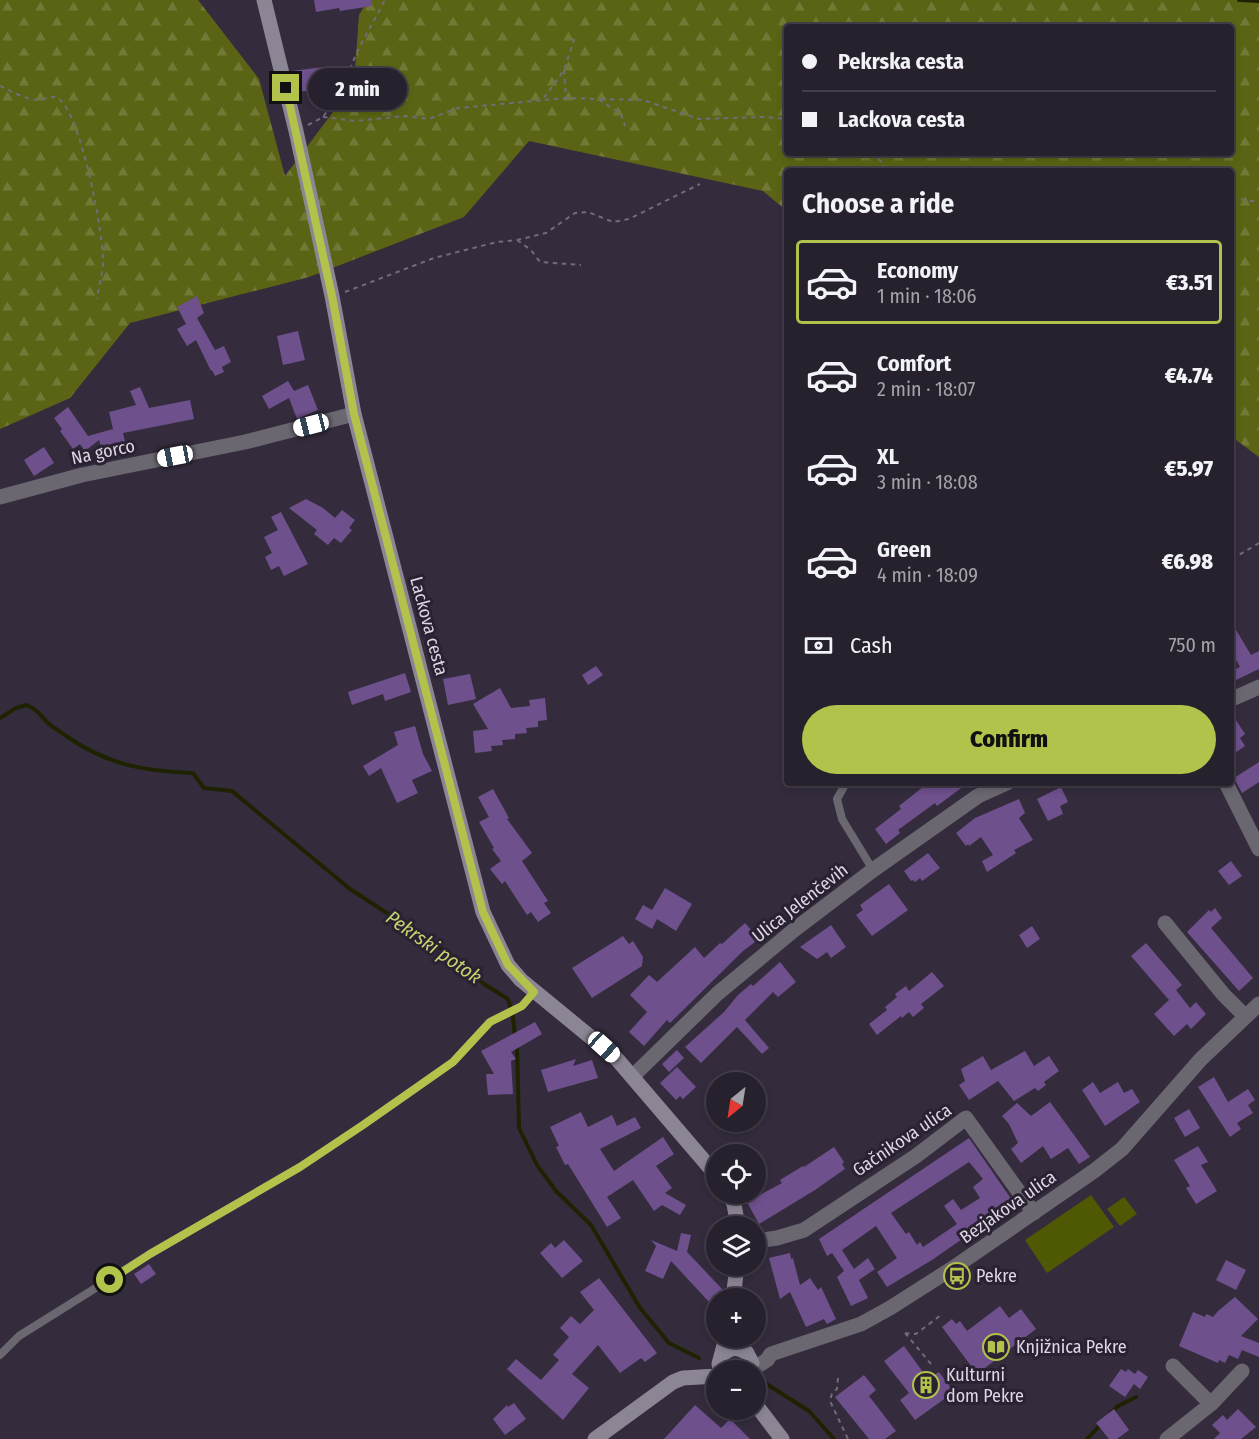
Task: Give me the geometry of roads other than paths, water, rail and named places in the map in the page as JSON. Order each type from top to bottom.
[{"type":"street","name":"Lackova cesta","points":[[264,0],[296,131],[332,296],[354,414],[483,912],[508,965],[534,992],[593,1037],[633,1076],[706,1163]]},
{"type":"street","name":"Na gorco","points":[[0,497],[82,475],[245,442],[354,414]]},
{"type":"street","points":[[1234,698],[1259,687]]},
{"type":"street","name":"Ulica Jelenčevih","points":[[633,1076],[717,994],[794,930],[873,870],[978,796],[1000,786]]},
{"type":"street","points":[[1228,786],[1259,849]]},
{"type":"street","points":[[1165,923],[1223,994],[1245,1016]]},
{"type":"street","name":"Bezjakova ulica","points":[[766,1361],[771,1354],[861,1324],[956,1266],[1034,1214],[1122,1149],[1201,1059],[1259,1004]]},
{"type":"street","name":"Gačnikova ulica","points":[[766,1240],[804,1230],[916,1156],[966,1118],[1034,1214]]},
{"type":"street","points":[[722,1360],[729,1349],[736,1348]]},
{"type":"street","points":[[746,1348],[771,1354]]},
{"type":"street","points":[[1173,1366],[1211,1404]]},
{"type":"street","points":[[595,1439],[664,1388],[688,1373],[706,1367]]},
{"type":"street","points":[[1167,1439],[1211,1404],[1242,1371]]},
{"type":"street","points":[[683,1378],[706,1377]]},
{"type":"street","points":[[766,1418],[782,1439]]},
{"type":"street","points":[[757,1420],[768,1434],[776,1439]]},
{"type":"lane","points":[[844,786],[837,799],[842,819],[873,870]]},
{"type":"lane","points":[[0,1355],[19,1336],[150,1254],[300,1167],[363,1125],[453,1062],[490,1022],[522,1006],[534,992]]},
{"type":"waterway","points":[[1239,0],[1259,1]]},
{"type":"waterway","name":"Pekrski potok","points":[[0,718],[16,708],[27,705],[37,711],[54,728],[81,746],[111,760],[142,768],[193,773],[204,788],[232,791],[350,889],[442,949],[484,984],[508,999],[515,1038]]},
{"type":"waterway","name":"Pekrski potok","points":[[517,1045],[519,1128],[537,1165],[556,1191],[591,1225],[640,1308],[669,1343],[699,1358]]},
{"type":"waterway","points":[[766,1384],[809,1411],[834,1439]]},
{"type":"waterway","points":[[1111,1413],[1118,1406],[1136,1397]]},
{"type":"waterway","points":[[1087,1439],[1102,1423]]},
{"type":"place","name":"Pekre","points":[[957,1276]]},
{"type":"place","name":"Knjižnica Pekre","points":[[996,1347]]},
{"type":"place","name":"Kulturni dom Pekre","points":[[926,1385]]}]
